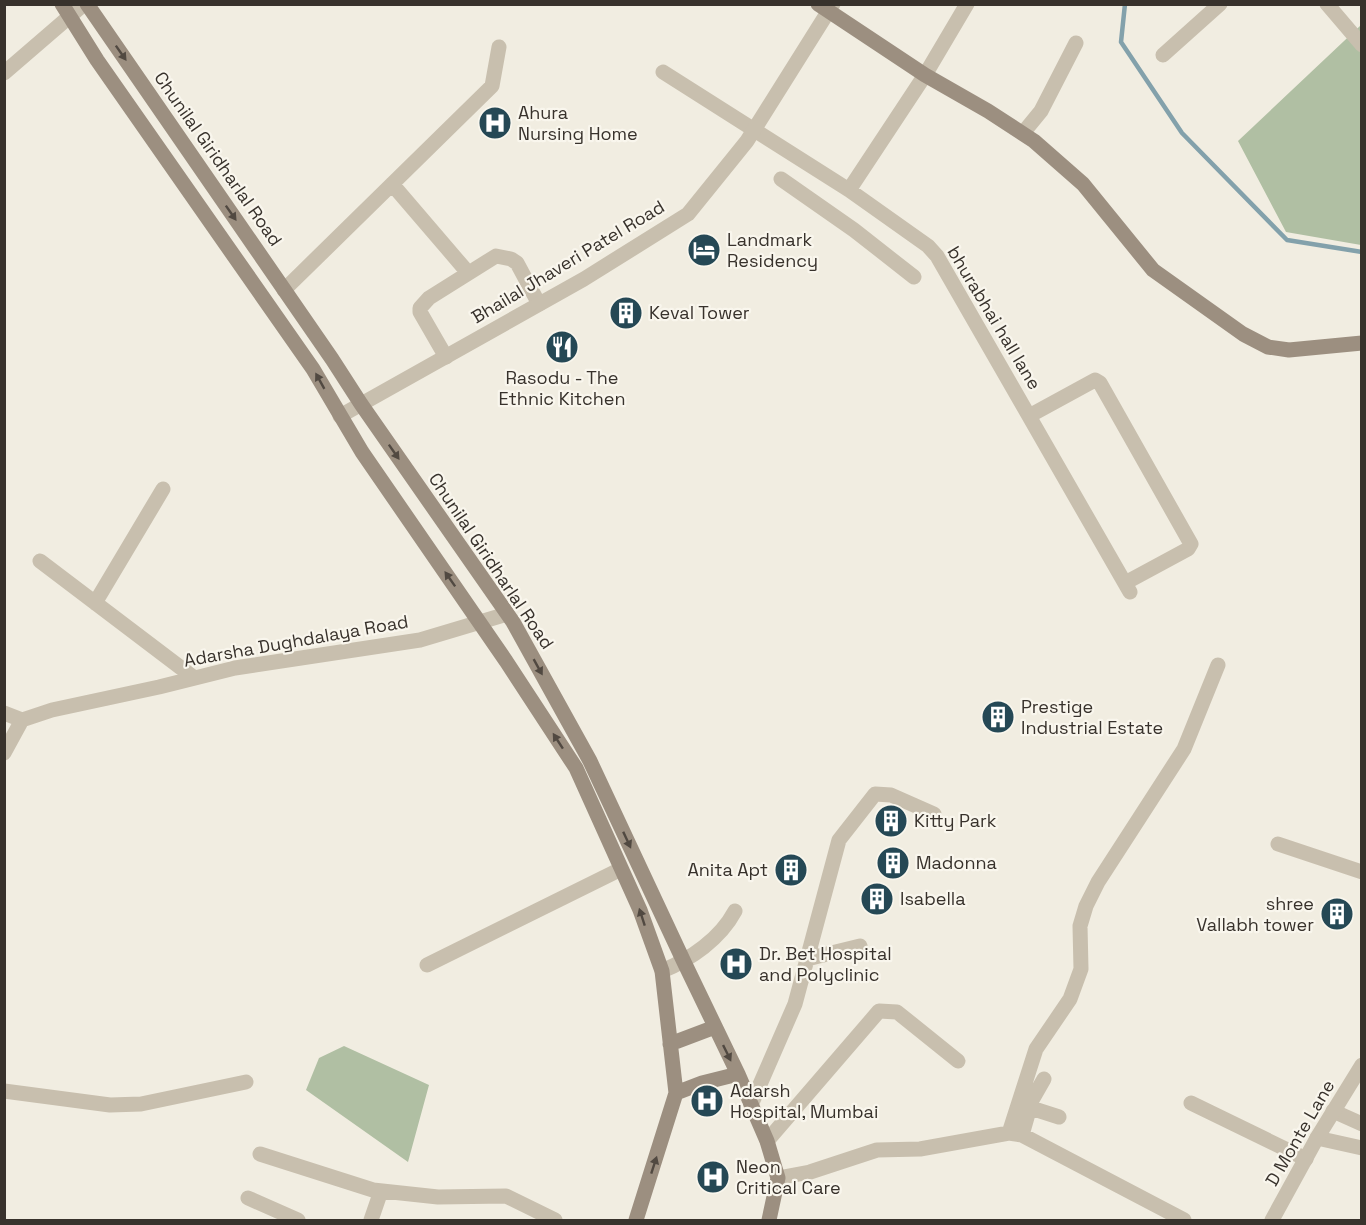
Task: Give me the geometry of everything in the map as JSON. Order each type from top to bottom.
[{"type":"main road","name":"Chunilal Giridharlal Road","points":[[86,4],[507,614],[590,761],[738,1074],[767,1141],[778,1178],[769,1221]]},
{"type":"main road","points":[[826,7],[924,75],[988,111],[1034,141],[1083,184],[1153,270],[1243,334],[1268,347],[1289,350],[1362,343]]},
{"type":"main road","points":[[66,10],[97,60],[314,369],[340,416],[576,768],[640,910],[662,971],[676,1093],[636,1221]]},
{"type":"main road","points":[[670,1044],[715,1027]]},
{"type":"main road","points":[[676,1093],[702,1083],[738,1074]]},
{"type":"street","points":[[4,73],[66,10],[86,4]]},
{"type":"street","points":[[849,190],[967,4]]},
{"type":"street","points":[[1163,55],[1220,4]]},
{"type":"street","points":[[1327,4],[1362,45]]},
{"type":"street","name":"Bhailal Jhaveri Patel Road","points":[[340,416],[584,279],[688,214],[753,131],[826,7]]},
{"type":"street","points":[[1023,133],[1041,111],[1076,43]]},
{"type":"street","points":[[284,290],[492,86],[499,47]]},
{"type":"street","name":"bhurabhai hall lane","points":[[663,72],[849,190],[928,246],[937,256],[1029,416],[1128,588],[1188,549],[1191,544],[1100,383],[1095,380],[1029,416]]},
{"type":"street","points":[[781,179],[854,230],[914,277]]},
{"type":"street","points":[[392,184],[464,268]]},
{"type":"street","points":[[446,357],[420,312],[420,308],[429,298],[496,256],[511,259],[517,263],[539,304]]},
{"type":"street","points":[[95,603],[163,489]]},
{"type":"street","points":[[40,561],[194,677]]},
{"type":"street","name":"Adarsha Dughdalaya Road","points":[[22,720],[52,710],[235,668],[420,640],[507,614]]},
{"type":"street","points":[[1015,1134],[1036,1049],[1070,999],[1081,969],[1080,926],[1086,906],[1098,882],[1185,749],[1218,665]]},
{"type":"street","points":[[4,713],[22,720],[4,753]]},
{"type":"street","points":[[751,1105],[795,1004],[839,840],[875,794],[891,795],[934,814]]},
{"type":"street","points":[[1278,844],[1362,872]]},
{"type":"street","points":[[427,965],[621,869]]},
{"type":"street","points":[[662,971],[684,962],[716,936],[735,911]]},
{"type":"street","points":[[807,959],[860,946]]},
{"type":"street","points":[[767,1141],[879,1011],[897,1012],[958,1061]]},
{"type":"street","name":"D Monte Lane","points":[[1272,1221],[1317,1138],[1362,1065]]},
{"type":"street","points":[[1015,1134],[1031,1108],[1032,1100],[1044,1079]]},
{"type":"street","points":[[4,1091],[110,1105],[141,1104],[246,1082]]},
{"type":"street","points":[[1191,1103],[1306,1159]]},
{"type":"street","points":[[1031,1108],[1059,1117]]},
{"type":"street","points":[[1333,1111],[1362,1124]]},
{"type":"street","points":[[778,1178],[810,1172],[877,1150],[920,1149],[1015,1134],[1184,1221]]},
{"type":"street","points":[[1317,1138],[1362,1148]]},
{"type":"street","points":[[260,1154],[381,1191],[444,1197],[506,1196],[555,1221]]},
{"type":"street","points":[[371,1221],[381,1191]]},
{"type":"street","points":[[248,1198],[298,1221]]},
{"type":"green space","points":[[1361,25],[1361,245],[1286,232],[1238,141]]},
{"type":"green space","points":[[344,1046],[429,1085],[408,1162],[306,1090],[319,1058]]},
{"type":"waterway","points":[[1125,4],[1121,42],[1182,133],[1287,240],[1362,252]]},
{"type":"place","name":"Ahura Nursing Home","points":[[495,123]]},
{"type":"place","name":"Landmark Residency","points":[[704,250]]},
{"type":"place","name":"Keval Tower","points":[[626,313]]},
{"type":"place","name":"Rasodu - The Ethnic Kitchen","points":[[562,347]]},
{"type":"place","name":"Prestige Industrial Estate","points":[[998,717]]},
{"type":"place","name":"Kitty Park","points":[[891,821]]},
{"type":"place","name":"Madonna","points":[[893,863]]},
{"type":"place","name":"Anita Apt","points":[[791,870]]},
{"type":"place","name":"Isabella","points":[[877,899]]},
{"type":"place","name":"shree Vallabh tower","points":[[1337,914]]},
{"type":"place","name":"Dr. Bet Hospital and Polyclinic","points":[[736,964]]},
{"type":"place","name":"Adarsh Hospital, Mumbai","points":[[707,1101]]},
{"type":"place","name":"Neon Critical Care","points":[[713,1177]]}]
